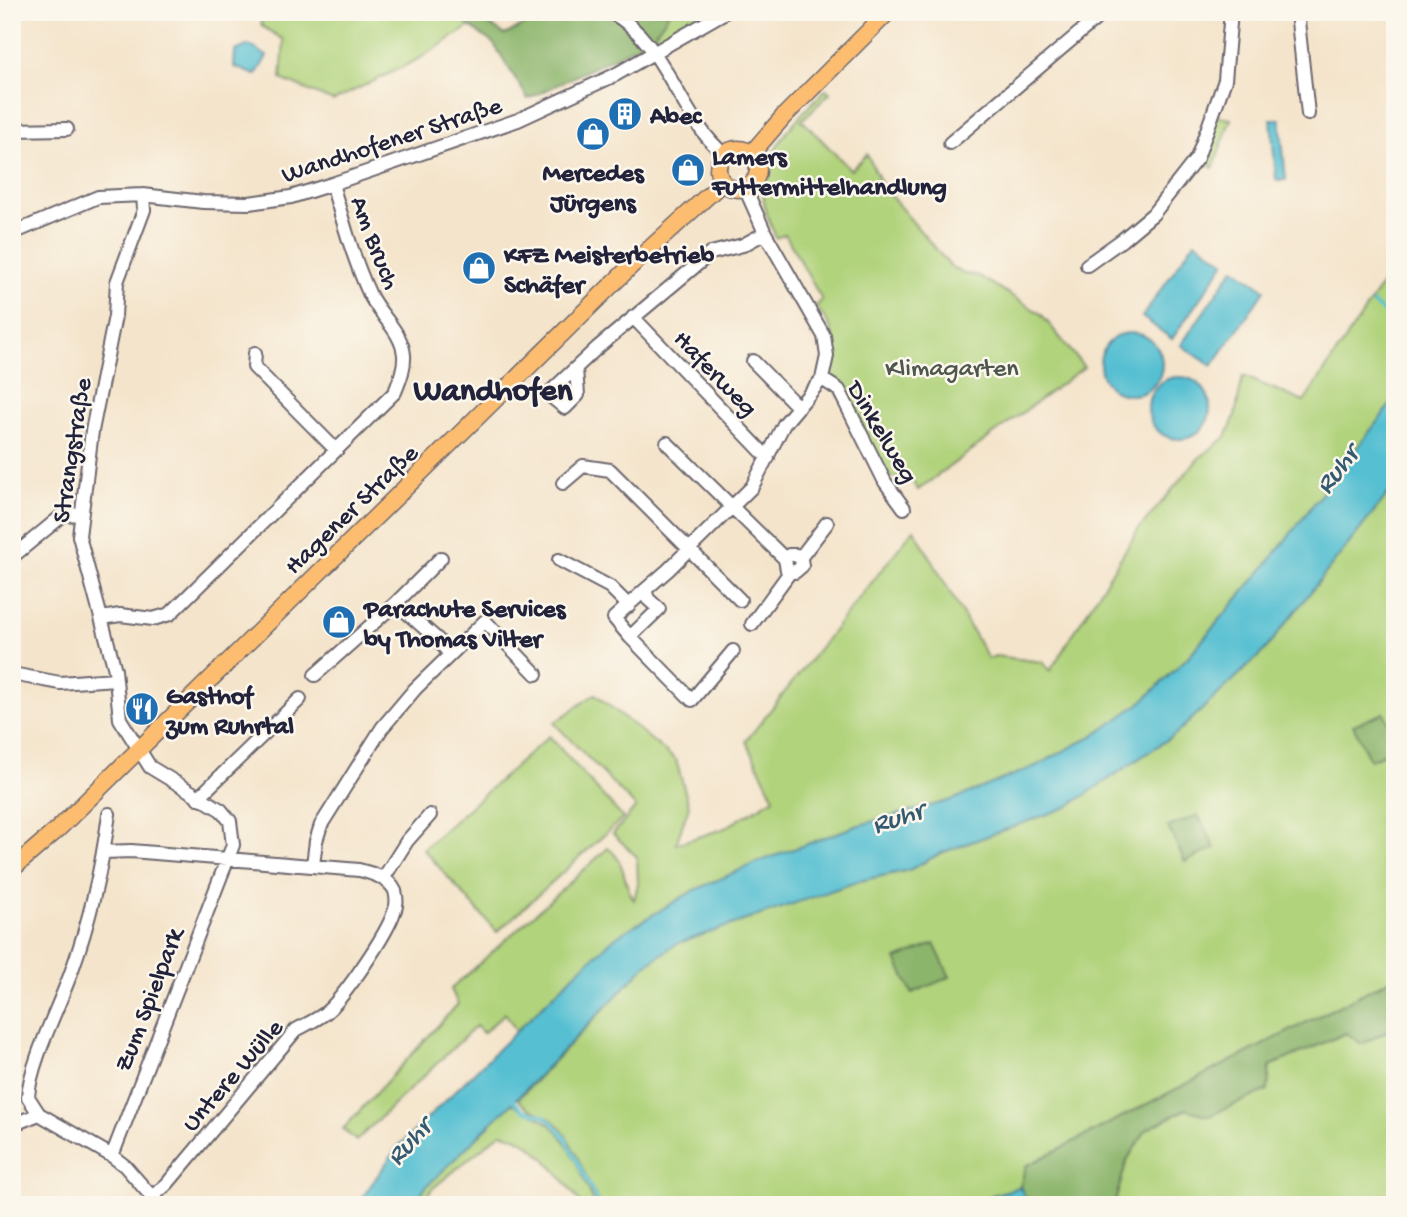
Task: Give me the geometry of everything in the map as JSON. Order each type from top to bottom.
[{"type":"main road","points":[[751,154],[784,116],[888,12]]},
{"type":"main road","points":[[741,150],[751,154],[757,161],[758,169],[752,184],[745,188],[733,188],[723,182],[719,165],[725,155],[741,150]]},
{"type":"main road","name":"Hagener Straße","points":[[12,869],[58,829],[632,264],[723,182]]},
{"type":"street","points":[[610,12],[640,34],[654,53],[691,118],[725,155]]},
{"type":"street","name":"Wandhofener Straße","points":[[12,234],[98,197],[143,195],[203,202],[249,203],[291,197],[518,120],[615,75],[725,12]]},
{"type":"street","points":[[950,143],[1104,12]]},
{"type":"street","points":[[1087,265],[1153,214],[1197,158],[1224,80],[1231,12]]},
{"type":"street","points":[[1297,12],[1308,114]]},
{"type":"street","points":[[12,130],[67,129]]},
{"type":"street","name":"Am Bruch","points":[[102,618],[120,615],[153,619],[170,614],[395,391],[402,378],[404,354],[400,339],[370,297],[332,184]]},
{"type":"street","points":[[733,651],[692,701],[614,618],[668,570],[752,487],[785,424],[822,379],[827,356],[824,336],[765,233],[745,188]]},
{"type":"street","name":"Strangstraße","points":[[138,750],[120,719],[115,670],[79,536],[92,431],[113,328],[117,282],[144,210],[143,195]]},
{"type":"street","points":[[576,369],[632,317],[711,253],[743,245],[765,233]]},
{"type":"street","name":"Haferweg","points":[[632,317],[768,458]]},
{"type":"street","points":[[255,354],[254,367],[335,450]]},
{"type":"street","points":[[753,362],[798,407]]},
{"type":"street","name":"Dinkelweg","points":[[822,379],[839,390],[864,435],[881,474],[904,508]]},
{"type":"street","points":[[667,443],[795,572],[802,564],[800,558],[827,523]]},
{"type":"street","points":[[563,483],[583,466],[610,470],[690,547],[740,600]]},
{"type":"street","points":[[12,557],[63,515],[81,514]]},
{"type":"street","points":[[316,675],[396,603],[441,558]]},
{"type":"street","points":[[559,560],[610,587],[629,606]]},
{"type":"street","points":[[752,624],[788,566]]},
{"type":"street","points":[[630,637],[659,609],[648,599],[645,590]]},
{"type":"street","points":[[396,603],[450,654]]},
{"type":"street","points":[[313,865],[321,825],[382,727],[415,689],[485,621],[536,674]]},
{"type":"street","points":[[12,674],[60,683],[115,679]]},
{"type":"street","points":[[198,798],[300,699]]},
{"type":"street","points":[[138,750],[150,767],[221,810],[230,821],[233,845],[226,858]]},
{"type":"street","points":[[109,814],[104,852],[73,969],[34,1070],[28,1090],[29,1101],[39,1114],[112,1156],[154,1201]]},
{"type":"street","points":[[104,852],[131,851],[313,865],[359,870],[383,878],[407,842],[430,815]]},
{"type":"street","name":"Zum Spielpark","points":[[112,1156],[226,858]]},
{"type":"street","name":"Untere Wülle","points":[[154,1201],[296,1030],[325,1013],[339,999],[383,936],[395,911],[395,891],[383,878]]},
{"type":"street","points":[[12,1125],[39,1114]]},
{"type":"green space","points":[[258,12],[456,12],[470,26],[419,59],[333,101],[281,79],[284,40],[262,26]]},
{"type":"green space","points":[[450,12],[472,12],[505,35],[548,12],[670,12],[650,40],[528,99],[494,44]]},
{"type":"green space","points":[[670,12],[716,12],[650,40]]},
{"type":"green space","name":"Klimagarten","points":[[826,89],[830,93],[802,120],[851,170],[867,154],[883,187],[950,266],[991,283],[1041,314],[1084,367],[918,490],[909,477],[886,477],[831,381],[831,330],[816,306],[822,300],[785,234],[776,238],[766,211],[763,189],[772,157],[790,127]]},
{"type":"green space","points":[[1216,116],[1231,119],[1213,168],[1199,157]]},
{"type":"green space","points":[[1395,265],[1395,399],[1264,568],[1188,657],[1143,701],[1098,733],[1036,766],[952,800],[856,826],[820,839],[693,891],[617,936],[516,1031],[505,1013],[483,1033],[476,1026],[356,1141],[343,1129],[458,1004],[451,989],[608,848],[621,866],[634,900],[638,884],[637,857],[613,834],[636,807],[554,723],[595,694],[676,760],[689,806],[676,844],[723,829],[774,798],[746,741],[914,529],[988,659],[995,656],[1042,662],[1050,671],[1138,530],[1198,459],[1226,437],[1235,416],[1243,376],[1304,402]]},
{"type":"green space","points":[[1395,485],[1395,735],[1383,713],[1370,760],[1395,749],[1395,977],[1026,1166],[1020,1187],[993,1195],[973,1205],[601,1205],[559,1126],[518,1099],[646,965],[676,944],[859,881],[909,870],[941,853],[1067,807],[1177,733],[1264,651]]},
{"type":"green space","points":[[1384,713],[1395,735],[1395,749],[1370,760],[1353,725]]},
{"type":"green space","points":[[549,736],[623,818],[497,932],[423,849]]},
{"type":"green space","points":[[1198,815],[1215,848],[1185,862],[1168,827]]},
{"type":"green space","points":[[934,944],[950,977],[912,993],[896,959]]},
{"type":"green space","points":[[1395,977],[1395,1027],[1362,1044],[1346,1033],[1270,1066],[1268,1090],[1209,1116],[1185,1109],[1146,1130],[1127,1160],[1114,1205],[1029,1205],[1020,1187],[1026,1166]]},
{"type":"green space","points":[[1395,1027],[1395,1205],[1114,1205],[1127,1160],[1146,1130],[1270,1066],[1346,1033],[1362,1044]]},
{"type":"green space","points":[[512,1103],[544,1120],[561,1136],[596,1205],[582,1205],[557,1172],[536,1151],[525,1142],[501,1133],[433,1188],[420,1205],[412,1205],[426,1187]]},
{"type":"water","points":[[249,45],[267,56],[256,75],[234,67],[235,51]]},
{"type":"water","points":[[1271,119],[1280,119],[1286,180],[1276,180]]},
{"type":"water","points":[[1195,241],[1225,262],[1172,339],[1142,317]]},
{"type":"water","points":[[1234,268],[1265,290],[1212,366],[1181,345]]},
{"type":"water","points":[[1131,333],[1153,342],[1162,364],[1153,386],[1131,395],[1109,386],[1100,364],[1109,342]]},
{"type":"water","points":[[1179,377],[1201,386],[1210,408],[1201,430],[1179,439],[1157,430],[1148,408],[1157,386]]},
{"type":"water","name":"Ruhr","points":[[1395,399],[1395,485],[1264,651],[1177,733],[1067,807],[941,853],[909,870],[859,881],[676,944],[646,965],[426,1187],[412,1205],[357,1205],[397,1148],[617,936],[693,891],[758,862],[856,826],[952,800],[1036,766],[1098,733],[1143,701],[1188,657],[1264,568]]},
{"type":"water","points":[[1020,1187],[1029,1205],[973,1205],[993,1195]]},
{"type":"waterway","points":[[1372,303],[1395,320]]},
{"type":"waterway","points":[[513,1100],[523,1110],[544,1116],[555,1125],[566,1139],[599,1205]]},
{"type":"place","name":"Abec","points":[[625,114]]},
{"type":"place","name":"Mercedes Jürgens","points":[[593,134]]},
{"type":"place","name":"Lamers Futtermittelhandlung","points":[[688,170]]},
{"type":"place","name":"KFZ Meisterbetrieb Schäfer","points":[[479,268]]},
{"type":"place","name":"Parachute Services by Thomas Vilter","points":[[339,622]]},
{"type":"place","name":"Gasthof zum Ruhrtal","points":[[142,709]]},
{"type":"district","name":"Wandhofen","points":[[493,387]]}]
